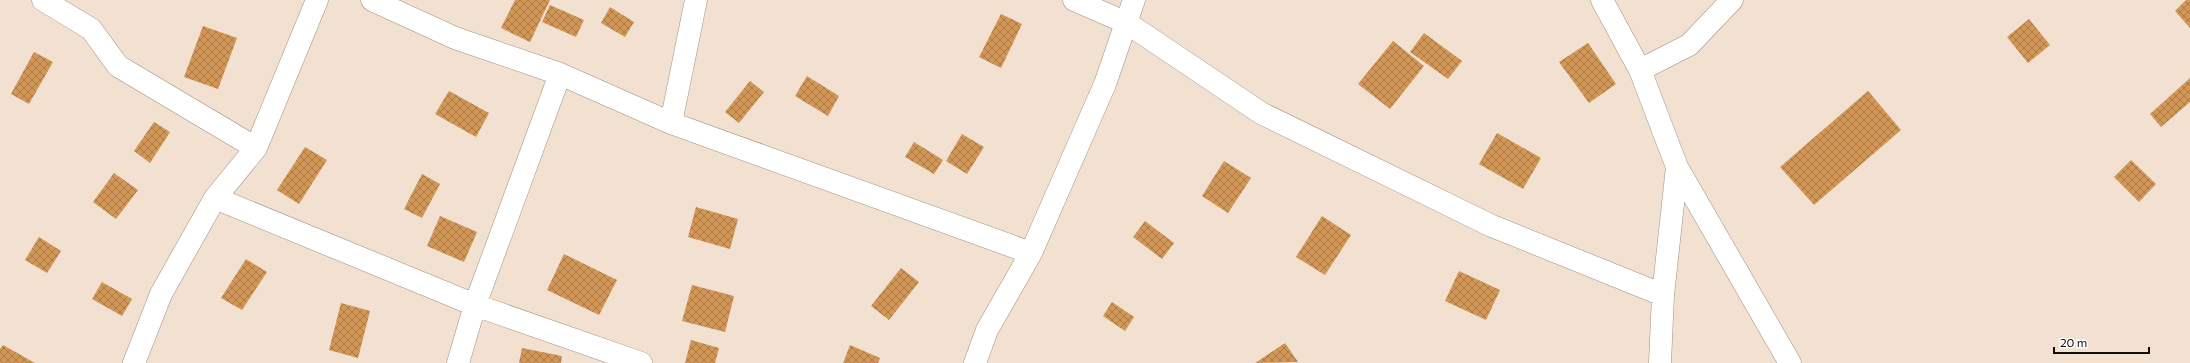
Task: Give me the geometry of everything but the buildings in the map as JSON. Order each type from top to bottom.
[{"type":"street","points":[[44,0],[91,29],[118,66],[256,148]]},
{"type":"street","points":[[134,363],[161,294],[215,198],[256,148],[317,0]]},
{"type":"street","points":[[372,0],[455,38],[560,74],[671,123],[1031,253]]},
{"type":"street","points":[[671,123],[696,0]]},
{"type":"street","points":[[1074,0],[1127,23],[1261,113],[1492,226],[1663,295]]},
{"type":"street","points":[[975,363],[987,330],[1031,253],[1105,84],[1134,0]]},
{"type":"street","points":[[1602,0],[1640,70],[1677,167],[1790,363]]},
{"type":"street","points":[[1640,70],[1689,45],[1732,0]]},
{"type":"street","points":[[458,363],[476,305],[560,74]]},
{"type":"street","points":[[1660,363],[1663,295],[1677,167]]},
{"type":"street","points":[[215,198],[476,305],[641,363]]}]
